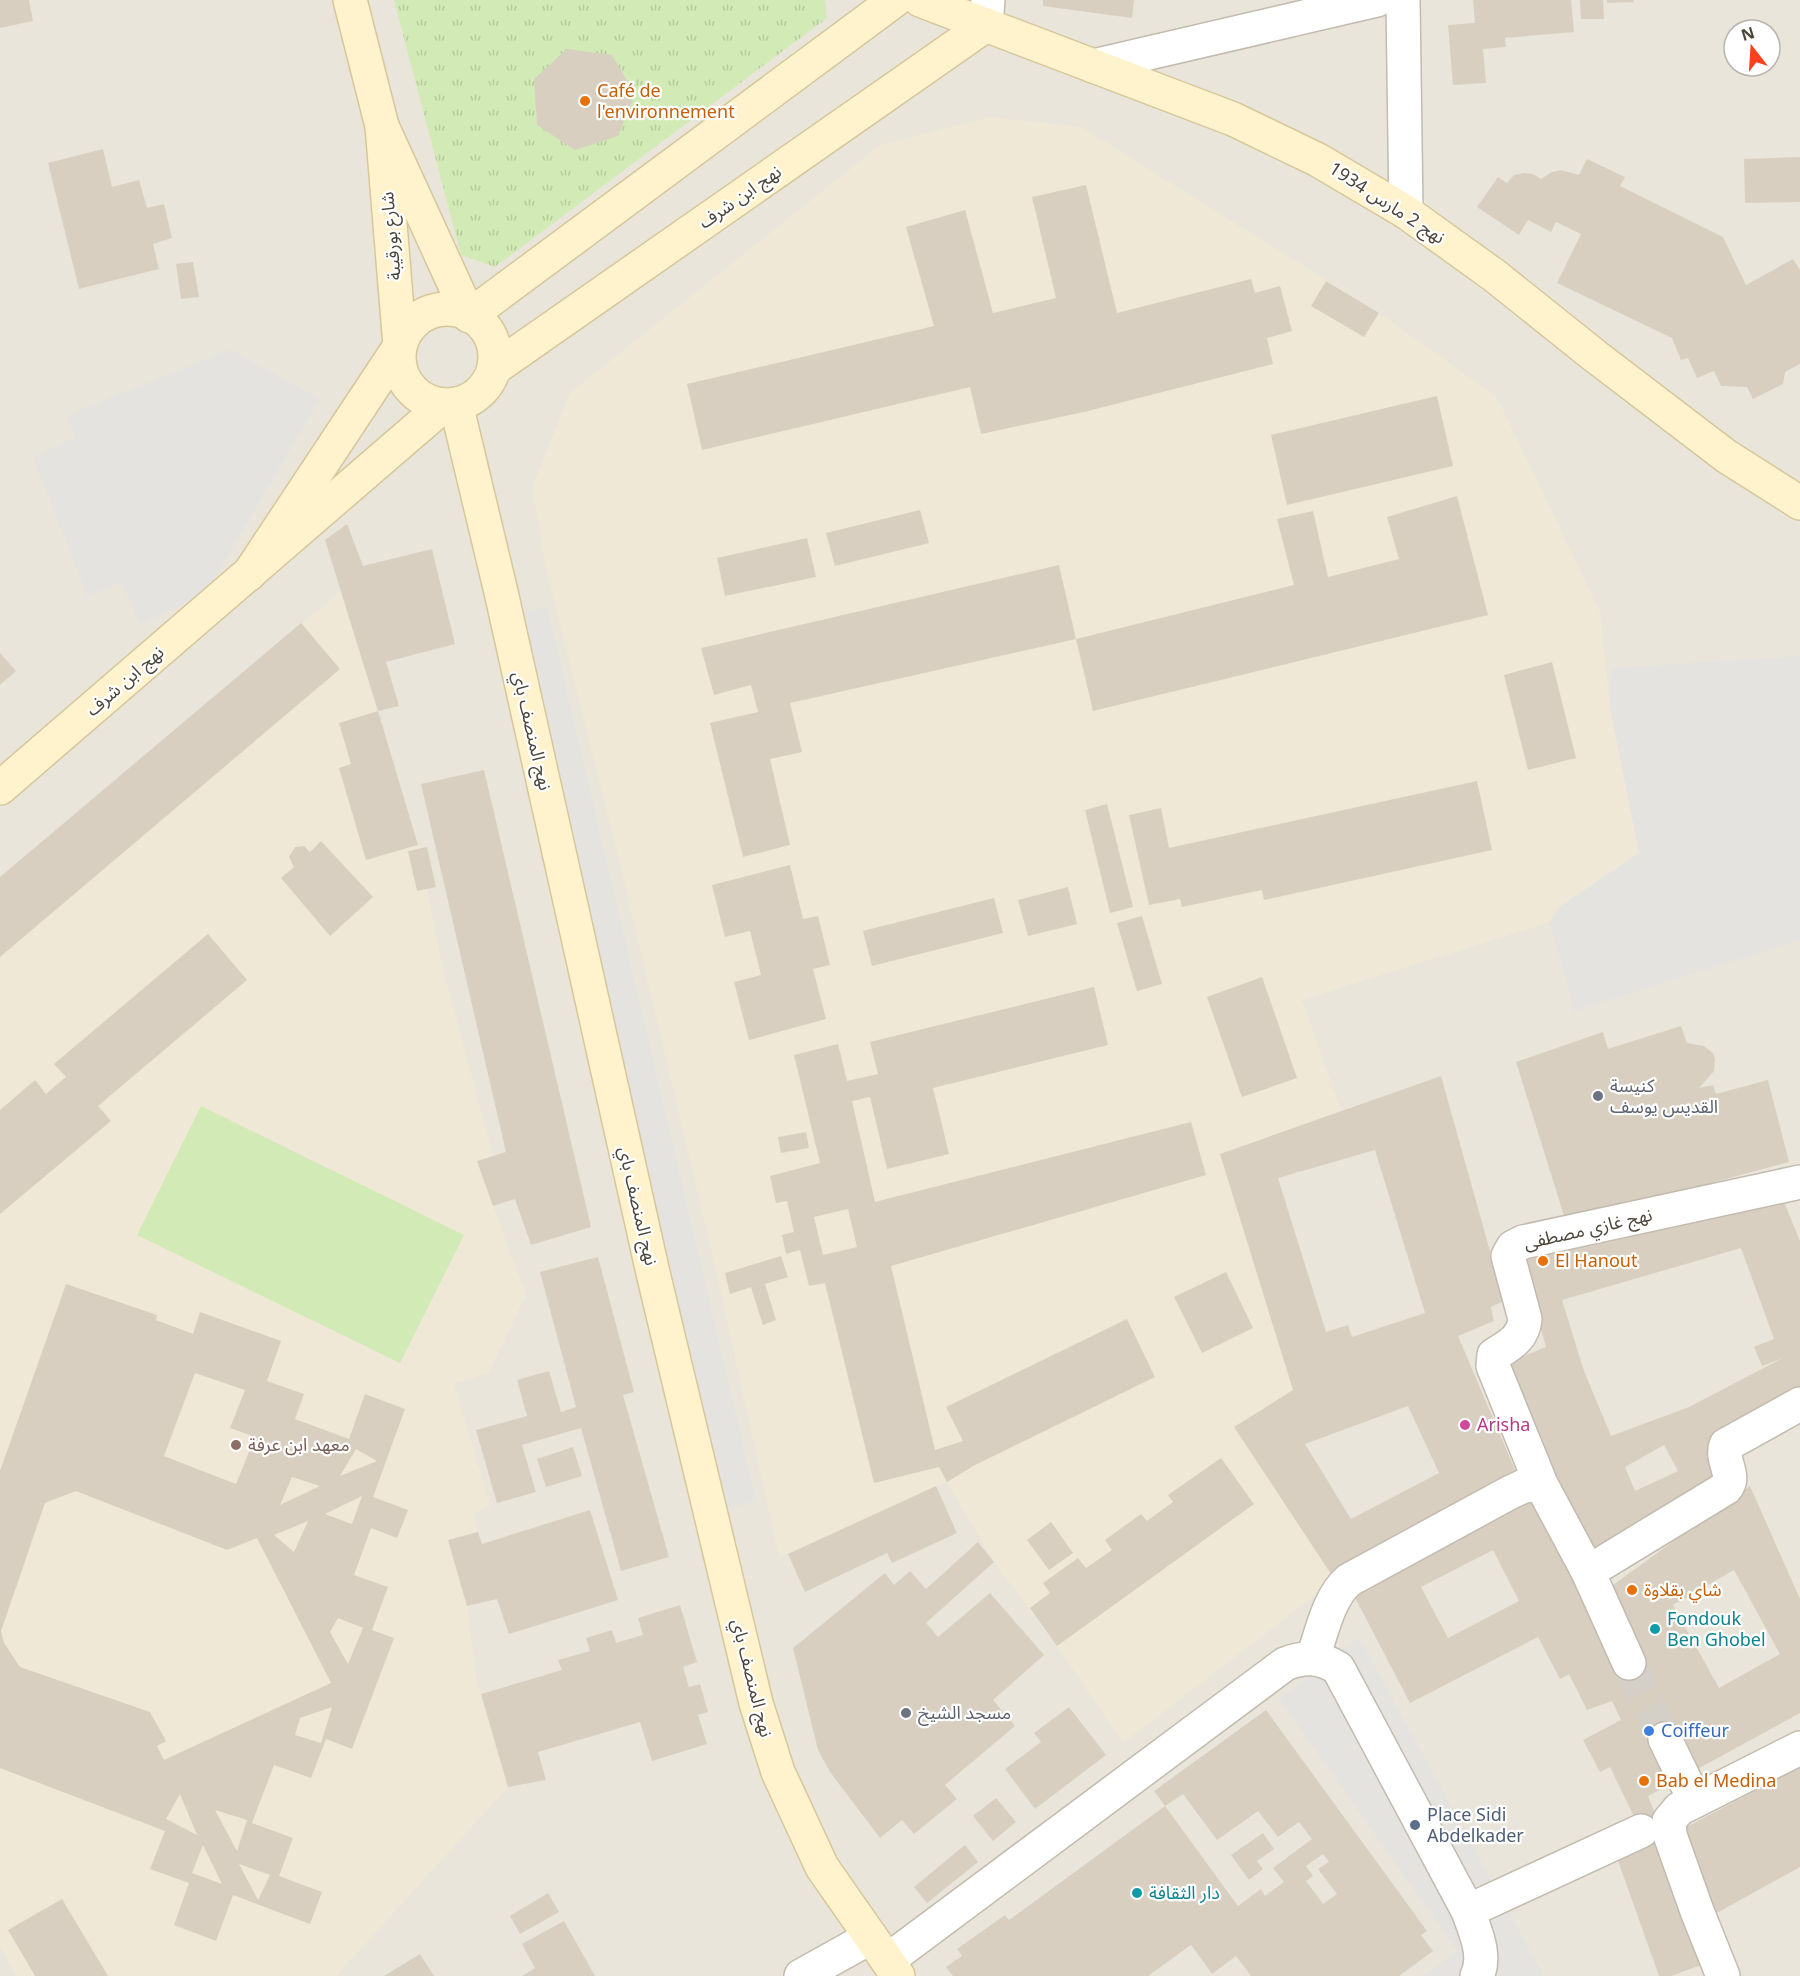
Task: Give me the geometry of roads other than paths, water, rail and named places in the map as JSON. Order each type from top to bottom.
[{"type":"street","name":"شارع بورقيبة","points":[[350,0],[382,126],[400,346]]},
{"type":"street","points":[[469,316],[895,0]]},
{"type":"street","name":"نهج 2 مارس 1934","points":[[920,0],[987,13],[1093,66],[1233,119],[1318,160],[1406,212],[1495,276],[1726,456],[1800,503]]},
{"type":"street","points":[[1093,66],[1377,0]]},
{"type":"street","points":[[1403,0],[1406,212]]},
{"type":"street","name":"نهج ابن شرف","points":[[495,368],[987,13]]},
{"type":"street","name":"شارع بورقيبة","points":[[382,126],[469,316]]},
{"type":"street","points":[[444,309],[459,310],[469,316],[472,315],[483,325],[491,337],[496,352],[495,368],[489,383],[478,395],[464,403],[432,404],[418,397],[407,385],[400,371],[400,346],[407,329],[417,319],[430,312],[444,309]]},
{"type":"street","name":"نهج ابن شرف","points":[[249,574],[400,346]]},
{"type":"street","name":"نهج ابن شرف","points":[[0,788],[450,405]]},
{"type":"street","name":"نهج المنصف باي","points":[[450,405],[501,592],[653,1273],[756,1703],[778,1772],[822,1867],[886,1958]]},
{"type":"street","name":"نهج غازي مصطفى","points":[[1629,1663],[1588,1572],[1541,1484],[1493,1366],[1494,1355],[1518,1339],[1524,1329],[1524,1319],[1508,1256],[1513,1247],[1524,1242],[1800,1182]]},
{"type":"street","points":[[1588,1572],[1726,1488],[1730,1484],[1730,1479],[1724,1454],[1726,1445],[1800,1404]]},
{"type":"street","points":[[1312,1658],[1334,1598],[1341,1586],[1509,1493],[1524,1486],[1541,1484]]},
{"type":"street","points":[[801,1976],[886,1958],[1285,1664],[1298,1659],[1312,1658],[1326,1661],[1338,1668],[1468,1911],[1480,1951],[1481,1968],[1477,1976]]},
{"type":"street","points":[[1665,1739],[1695,1801]]},
{"type":"street","points":[[1468,1911],[1656,1825],[1679,1809],[1800,1748]]},
{"type":"street","points":[[1656,1825],[1670,1835],[1723,1976]]},
{"type":"tunnel","points":[[1629,1663],[1665,1739]]},
{"type":"place","name":"Café de l'environnement","points":[[585,101]]},
{"type":"place","name":"كنيسة القديس يوسف","points":[[1598,1096]]},
{"type":"place","name":"El Hanout","points":[[1543,1261]]},
{"type":"place","name":"Arisha","points":[[1465,1425]]},
{"type":"place","name":"معهد ابن عرفة","points":[[236,1445]]},
{"type":"place","name":"شاي بقلاوة","points":[[1632,1590]]},
{"type":"place","name":"Fondouk Ben Ghobel","points":[[1655,1629]]},
{"type":"place","name":"مسجد الشيخ","points":[[906,1713]]},
{"type":"place","name":"Coiffeur","points":[[1649,1731]]},
{"type":"place","name":"Bab el Medina","points":[[1644,1781]]},
{"type":"place","name":"Place Sidi Abdelkader","points":[[1415,1825]]},
{"type":"place","name":"دار الثقافة","points":[[1137,1893]]}]
